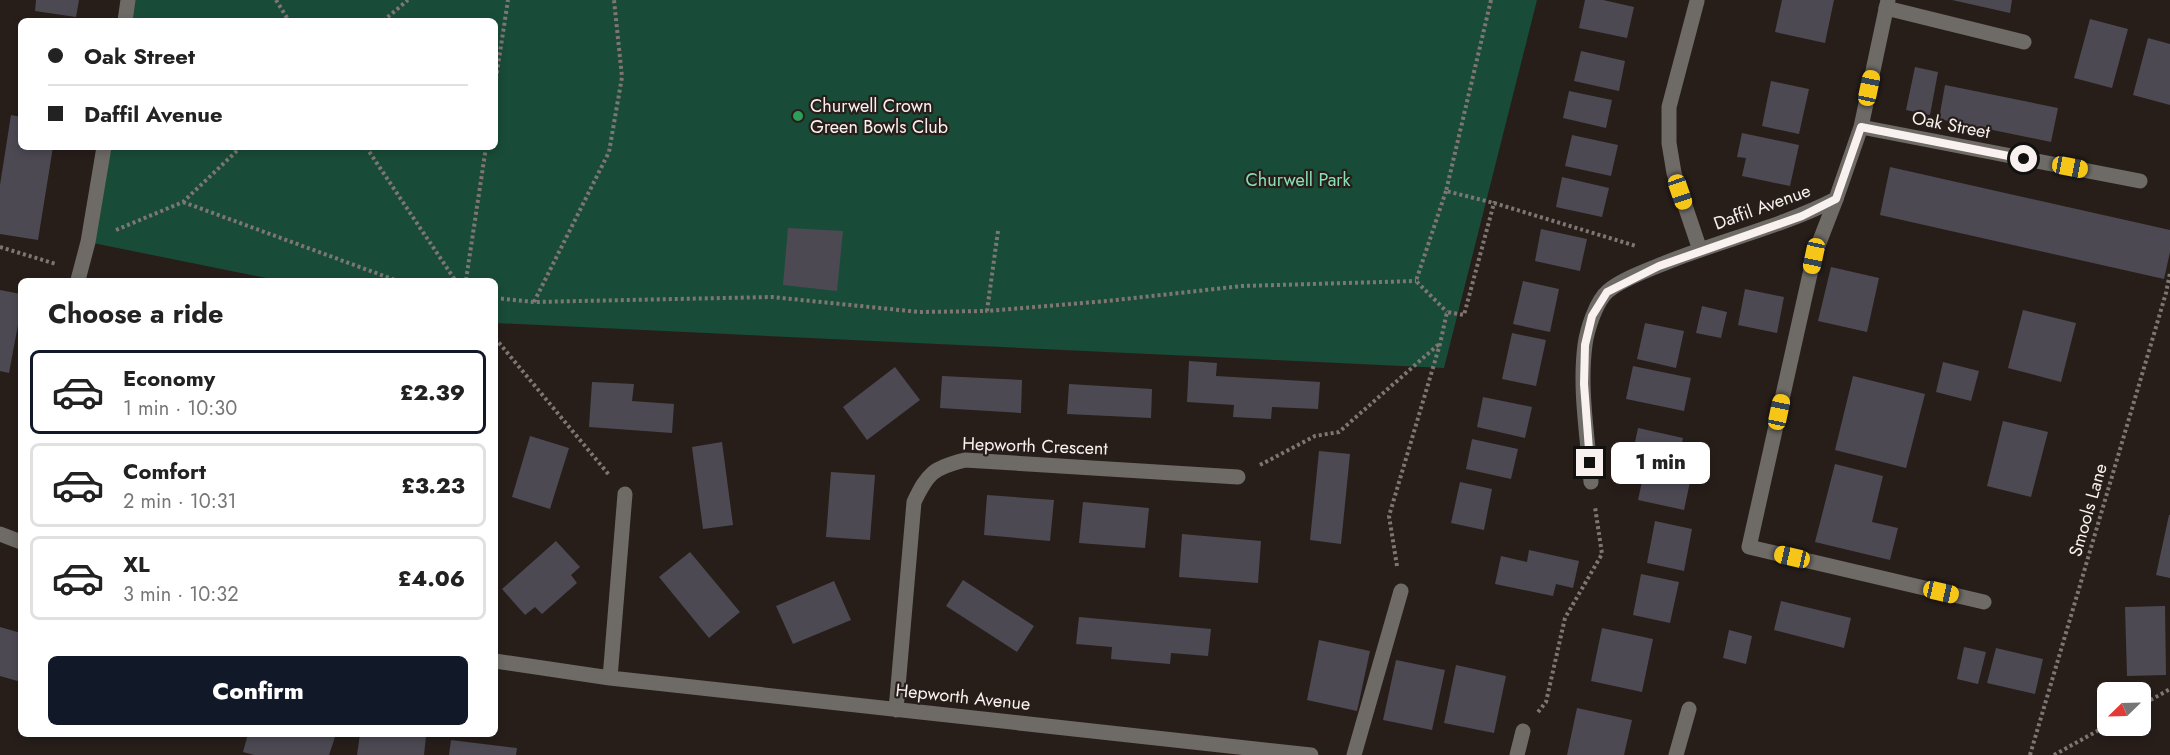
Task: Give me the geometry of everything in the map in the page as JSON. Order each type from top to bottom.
[{"type":"street","points":[[125,18],[128,0]]},
{"type":"street","name":"Daffil Avenue","points":[[1697,1],[1669,107],[1669,143],[1674,172],[1700,250]]},
{"type":"street","points":[[1984,602],[1749,547],[1814,256],[1861,127],[1887,4],[2024,42]]},
{"type":"street","name":"Oak Street","points":[[1861,127],[2140,181]]},
{"type":"street","points":[[79,276],[88,242],[103,150]]},
{"type":"street","name":"Daffil Avenue","points":[[1591,482],[1584,384],[1585,345],[1592,316],[1607,292],[1640,273],[1802,216],[1836,199]]},
{"type":"street","name":"Hepworth Crescent","points":[[896,710],[914,502],[926,478],[943,465],[965,460],[1238,477]]},
{"type":"street","points":[[610,678],[625,494]]},
{"type":"street","points":[[0,534],[18,539]]},
{"type":"street","points":[[1354,755],[1401,591]]},
{"type":"street","name":"Hepworth Avenue","points":[[498,661],[610,678],[1311,755]]},
{"type":"street","points":[[1676,755],[1689,709]]},
{"type":"street","points":[[1517,755],[1523,731]]},
{"type":"path","points":[[276,0],[287,18]]},
{"type":"path","points":[[387,18],[408,0]]},
{"type":"path","points":[[498,65],[508,0]]},
{"type":"path","points":[[534,302],[609,152],[622,77],[614,0]]},
{"type":"path","points":[[1416,281],[1446,191],[1491,0]]},
{"type":"path","points":[[88,242],[183,201],[238,150]]},
{"type":"path","points":[[368,150],[453,278]]},
{"type":"path","points":[[466,278],[486,150]]},
{"type":"path","points":[[1446,191],[1494,203],[1677,259]]},
{"type":"path","points":[[183,201],[390,278]]},
{"type":"path","points":[[498,298],[534,302],[772,297],[919,312],[987,311],[1242,286],[1416,281],[1447,312],[1464,315],[1494,203]]},
{"type":"path","points":[[987,311],[998,231]]},
{"type":"path","points":[[0,247],[79,276]]},
{"type":"path","name":"Smools Lane","points":[[2030,755],[2170,273]]},
{"type":"path","points":[[1401,591],[1389,516],[1440,344],[1447,312]]},
{"type":"path","points":[[498,342],[625,494]]},
{"type":"path","points":[[1238,477],[1315,436],[1339,432],[1440,344]]},
{"type":"path","points":[[1523,731],[1546,702],[1565,618],[1602,554],[1591,482]]},
{"type":"path","points":[[2151,700],[2170,689]]},
{"type":"path","points":[[2055,755],[2097,731]]},
{"type":"green space","name":"Churwell Park","points":[[128,0],[1537,0],[1444,368],[498,323],[498,278],[266,278],[88,242],[103,150],[498,150],[498,18],[125,18]]},
{"type":"building","points":[[36,0],[79,0],[76,17],[35,11]]},
{"type":"building","points":[[1585,0],[1603,0],[1634,7],[1627,38],[1579,28]]},
{"type":"building","points":[[1782,0],[1834,0],[1825,43],[1775,32]]},
{"type":"building","points":[[1952,0],[2012,0],[2010,13]]},
{"type":"building","points":[[2090,19],[2128,29],[2112,88],[2074,78]]},
{"type":"building","points":[[2148,38],[2170,44],[2170,105],[2133,95]]},
{"type":"building","points":[[1581,51],[1625,61],[1619,91],[1574,81]]},
{"type":"building","points":[[1915,67],[1938,72],[1930,115],[1906,110]]},
{"type":"building","points":[[1771,81],[1809,89],[1799,134],[1762,126]]},
{"type":"building","points":[[1945,85],[2058,108],[2051,142],[1939,119]]},
{"type":"building","points":[[1569,91],[1612,100],[1606,128],[1563,118]]},
{"type":"building","points":[[11,115],[18,116],[18,150],[53,150],[38,240],[0,234],[0,185]]},
{"type":"building","points":[[1742,133],[1799,145],[1790,186],[1742,176],[1746,158],[1737,157]]},
{"type":"building","points":[[1572,135],[1618,145],[1611,176],[1565,166]]},
{"type":"building","points":[[1890,167],[2170,230],[2170,252],[2164,279],[1880,215]]},
{"type":"building","points":[[1562,177],[1609,188],[1602,217],[1556,207]]},
{"type":"building","points":[[788,228],[843,231],[837,291],[783,285]]},
{"type":"building","points":[[1541,229],[1587,239],[1580,271],[1535,261]]},
{"type":"building","points":[[1831,267],[1879,278],[1867,332],[1818,321]]},
{"type":"building","points":[[1523,281],[1559,289],[1550,332],[1513,324]]},
{"type":"building","points":[[1745,289],[1784,297],[1777,333],[1738,325]]},
{"type":"building","points":[[0,290],[18,293],[18,325],[9,373],[0,371]]},
{"type":"building","points":[[1702,306],[1727,312],[1721,338],[1696,333]]},
{"type":"building","points":[[2023,310],[2076,323],[2061,382],[2008,368]]},
{"type":"building","points":[[1645,323],[1684,331],[1676,368],[1637,359]]},
{"type":"building","points":[[1512,333],[1546,340],[1536,386],[1502,379]]},
{"type":"building","points":[[1189,361],[1217,363],[1216,376],[1320,382],[1318,409],[1272,407],[1271,419],[1233,417],[1234,405],[1187,402]]},
{"type":"building","points":[[1943,362],[1979,371],[1971,401],[1936,392]]},
{"type":"building","points":[[1633,366],[1691,378],[1684,411],[1626,399]]},
{"type":"building","points":[[895,367],[920,400],[867,440],[843,407]]},
{"type":"building","points":[[942,376],[1022,380],[1021,413],[940,408]]},
{"type":"building","points":[[1853,376],[1925,394],[1906,468],[1835,450]]},
{"type":"building","points":[[592,382],[634,384],[632,401],[674,404],[672,433],[589,427]]},
{"type":"building","points":[[1069,384],[1152,389],[1151,418],[1067,414]]},
{"type":"building","points":[[1483,397],[1532,407],[1525,438],[1477,427]]},
{"type":"building","points":[[2003,421],[2048,432],[2031,497],[1987,486]]},
{"type":"building","points":[[1638,428],[1683,438],[1677,466],[1632,456]]},
{"type":"building","points":[[530,436],[569,448],[550,509],[512,497]]},
{"type":"building","points":[[1472,439],[1518,449],[1511,479],[1466,469]]},
{"type":"building","points":[[722,442],[733,525],[703,529],[692,447]]},
{"type":"building","points":[[1319,451],[1350,454],[1341,544],[1310,540]]},
{"type":"building","points":[[1835,464],[1883,476],[1872,522],[1898,528],[1890,560],[1815,542]]},
{"type":"building","points":[[831,472],[875,475],[870,540],[826,537]]},
{"type":"building","points":[[1644,472],[1690,482],[1684,510],[1638,500]]},
{"type":"building","points":[[1460,482],[1492,489],[1484,530],[1451,523]]},
{"type":"building","points":[[987,495],[1054,500],[1050,541],[984,535]]},
{"type":"building","points":[[1083,502],[1149,508],[1145,548],[1079,543]]},
{"type":"building","points":[[2170,515],[2170,578],[2156,575]]},
{"type":"building","points":[[1655,521],[1692,529],[1684,571],[1647,563]]},
{"type":"building","points":[[1182,534],[1261,541],[1258,583],[1179,577]]},
{"type":"building","points":[[556,541],[580,567],[571,575],[577,583],[542,614],[535,607],[525,615],[502,589]]},
{"type":"building","points":[[1529,550],[1579,561],[1573,588],[1556,584],[1553,596],[1495,584],[1501,556],[1527,562]]},
{"type":"building","points":[[690,552],[740,612],[709,638],[659,577]]},
{"type":"building","points":[[1641,574],[1679,582],[1670,623],[1633,615]]},
{"type":"building","points":[[963,580],[1034,626],[1017,652],[946,606]]},
{"type":"building","points":[[834,581],[851,620],[793,644],[776,606]]},
{"type":"building","points":[[1781,601],[1851,618],[1844,648],[1774,630]]},
{"type":"building","points":[[2165,606],[2166,675],[2127,676],[2125,607]]},
{"type":"building","points":[[1079,617],[1211,629],[1208,656],[1171,653],[1170,664],[1111,659],[1112,647],[1076,644]]},
{"type":"building","points":[[0,627],[18,632],[18,681],[0,676]]},
{"type":"building","points":[[1602,628],[1653,639],[1642,692],[1591,681]]},
{"type":"building","points":[[1729,630],[1752,636],[1746,664],[1723,658]]},
{"type":"building","points":[[1319,640],[1370,651],[1357,711],[1307,700]]},
{"type":"building","points":[[1964,647],[1986,652],[1978,684],[1957,679]]},
{"type":"building","points":[[1996,648],[2043,659],[2035,694],[1987,683]]},
{"type":"building","points":[[1396,660],[1445,670],[1432,730],[1383,720]]},
{"type":"building","points":[[1456,665],[1506,676],[1494,733],[1444,723]]},
{"type":"building","points":[[1577,708],[1632,720],[1624,755],[1567,755]]},
{"type":"building","points":[[247,737],[335,737],[329,755],[254,755],[243,752]]},
{"type":"building","points":[[360,737],[426,737],[424,755],[357,755]]},
{"type":"building","points":[[451,740],[517,748],[516,755],[449,755]]},
{"type":"place","name":"Churwell Crown Green Bowls Club","points":[[798,116]]},
{"type":"route","points":[[1590,463],[1584,384],[1585,345],[1592,316],[1607,292],[1640,273],[1802,216],[1836,199],[1861,127],[2024,159]]}]
